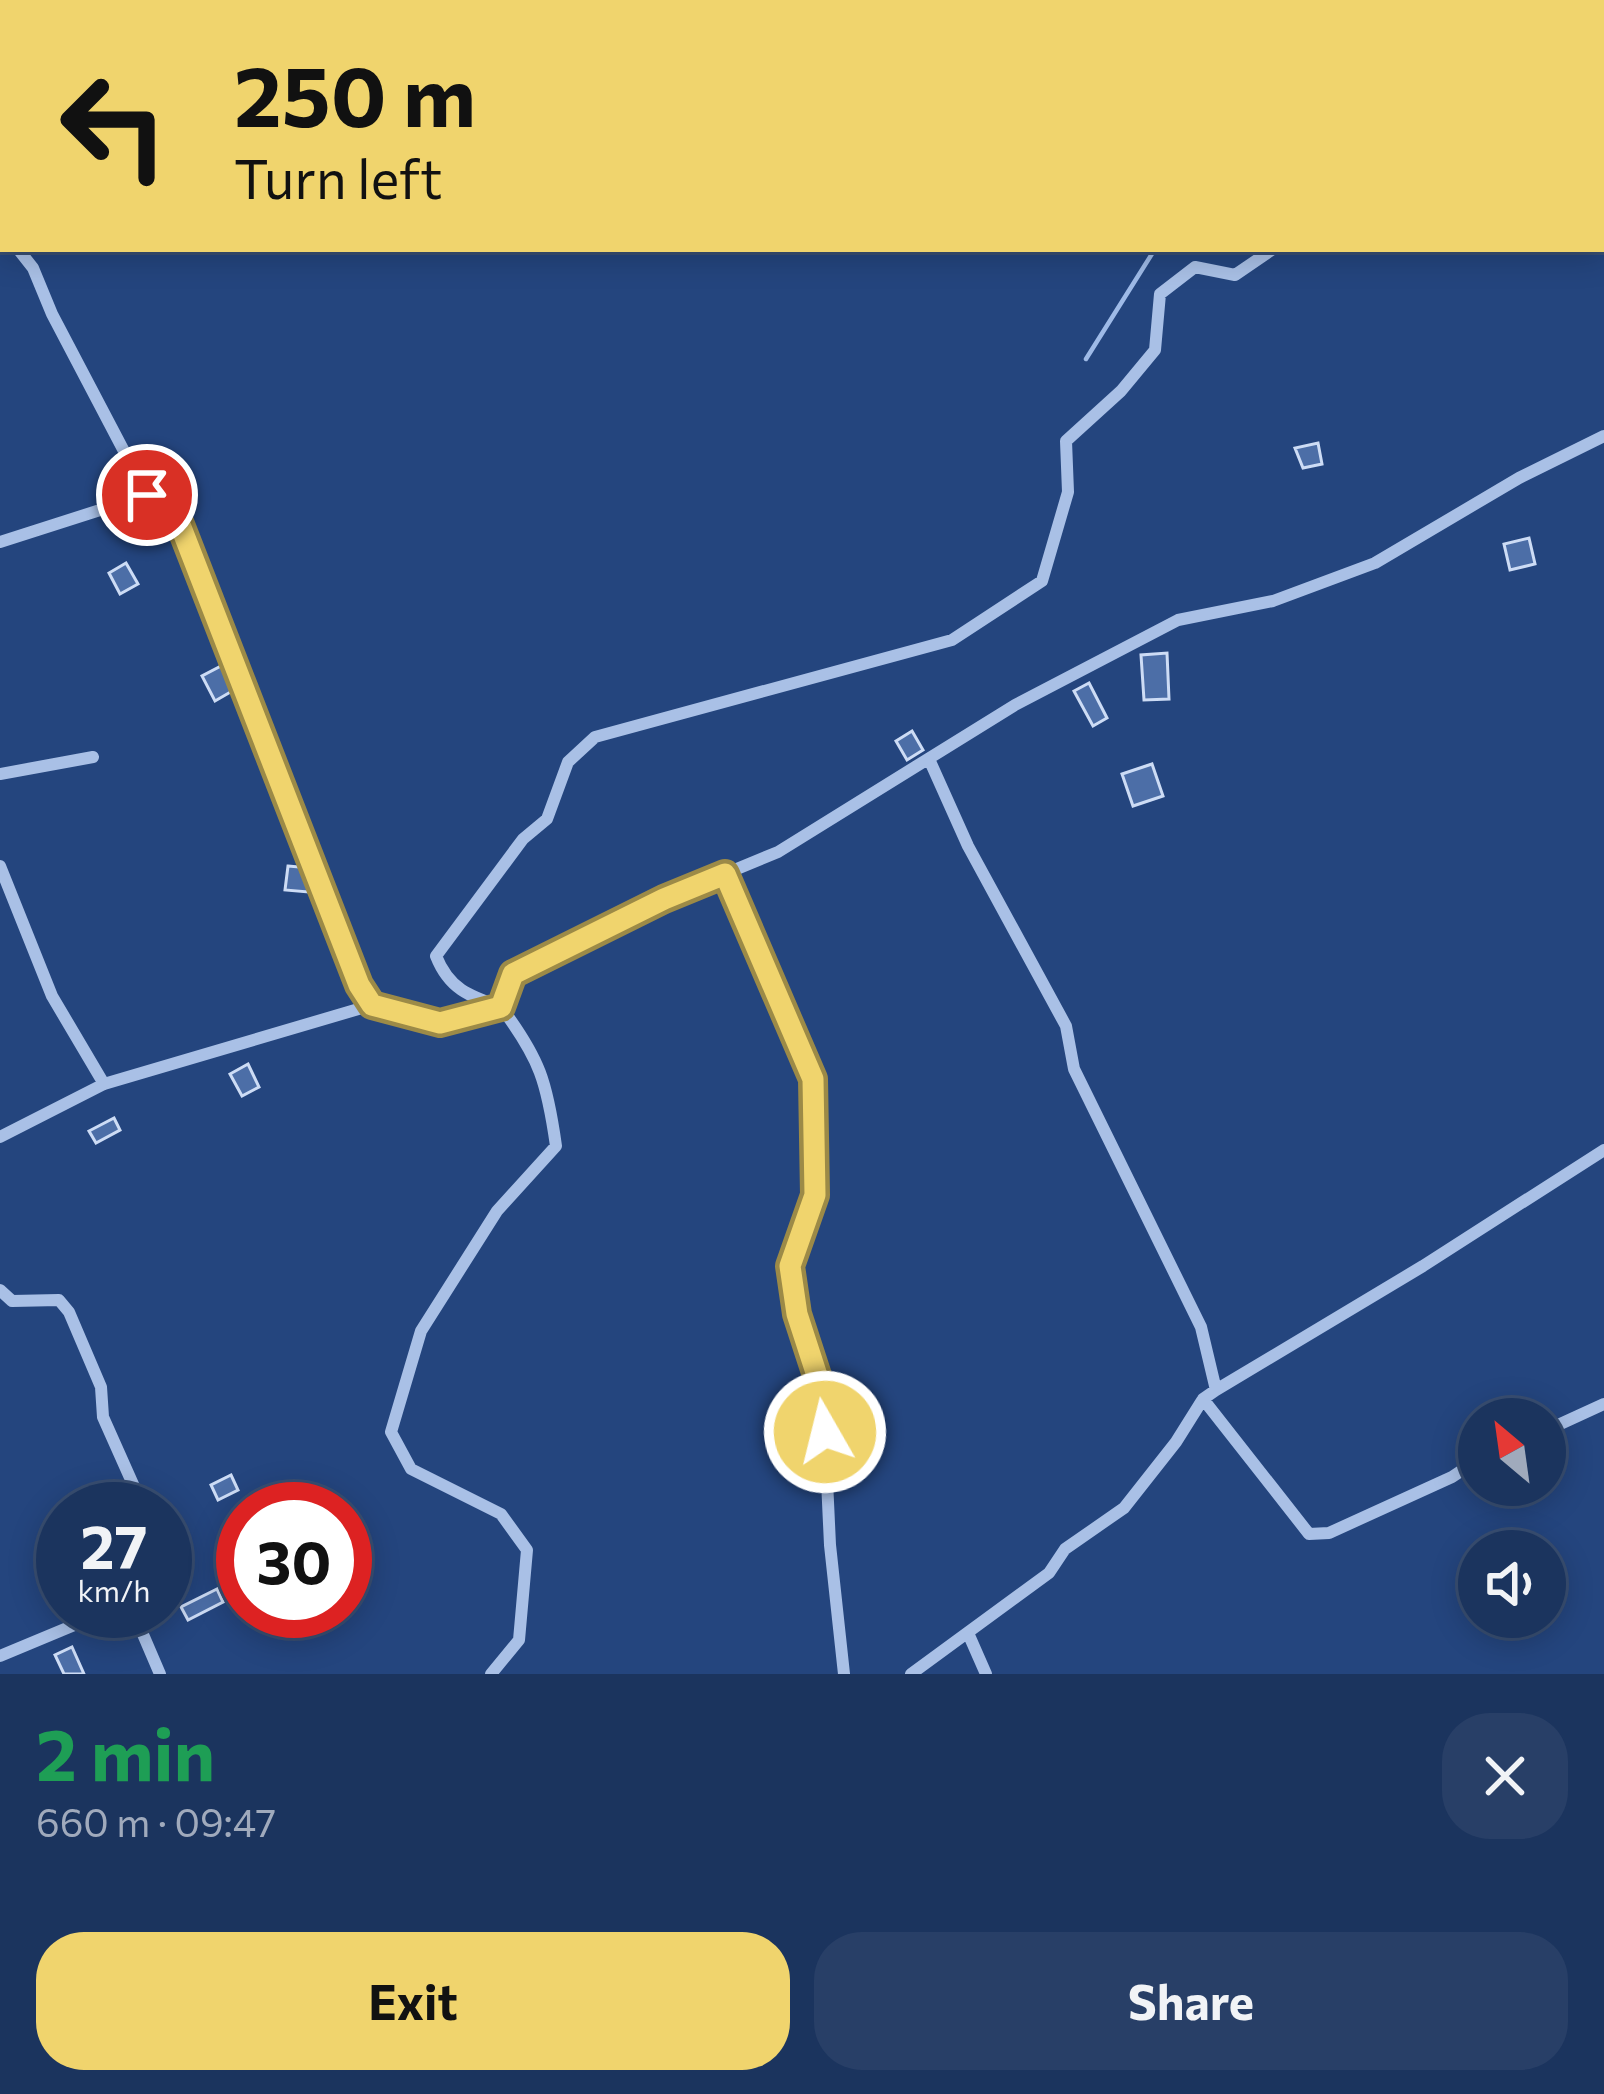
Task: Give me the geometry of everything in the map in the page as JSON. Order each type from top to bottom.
[{"type":"street","points":[[20,252],[33,268],[52,314],[147,495],[179,522],[359,985],[372,1005]]},
{"type":"street","points":[[491,1674],[519,1640],[527,1550],[501,1514],[411,1469],[391,1432],[421,1330],[497,1210],[556,1146],[548,1090],[533,1050],[501,1007],[461,993],[442,972],[436,956],[523,838],[547,819],[568,762],[595,737],[952,640],[1042,581],[1068,492],[1066,441],[1121,391],[1155,350],[1160,294],[1195,267],[1234,275],[1268,252]]},
{"type":"street","points":[[501,1007],[513,974],[664,899],[778,852],[1015,705],[1178,620],[1274,601],[1375,563],[1519,478],[1604,436]]},
{"type":"street","points":[[0,542],[147,495]]},
{"type":"street","points":[[0,774],[93,757]]},
{"type":"street","points":[[928,758],[968,846],[1066,1026],[1074,1069],[1201,1327],[1216,1390]]},
{"type":"street","points":[[0,866],[52,996],[104,1084]]},
{"type":"street","points":[[725,874],[813,1079],[815,1195],[790,1266],[797,1314],[823,1394],[830,1545],[844,1674]]},
{"type":"street","points":[[0,1137],[104,1084],[372,1005],[440,1023],[501,1007]]},
{"type":"street","points":[[911,1674],[1049,1573],[1065,1549],[1124,1508],[1203,1400],[1216,1390],[1604,1150]]},
{"type":"street","points":[[0,1290],[12,1301],[59,1300],[69,1312],[101,1387],[103,1417],[132,1482]]},
{"type":"street","points":[[1203,1400],[1309,1534],[1329,1533],[1458,1473]]},
{"type":"street","points":[[1566,1421],[1604,1404]]},
{"type":"street","points":[[968,1633],[986,1674]]},
{"type":"street","points":[[0,1656],[43,1638]]},
{"type":"street","points":[[145,1638],[160,1674]]},
{"type":"building","points":[[1318,443],[1322,464],[1303,468],[1295,448]]},
{"type":"building","points":[[1529,538],[1535,564],[1510,570],[1504,544]]},
{"type":"building","points":[[126,563],[138,584],[120,594],[109,573]]},
{"type":"building","points":[[1167,653],[1169,699],[1144,700],[1141,655]]},
{"type":"building","points":[[221,666],[234,690],[215,701],[202,676]]},
{"type":"building","points":[[1089,683],[1107,718],[1093,726],[1074,691]]},
{"type":"building","points":[[912,731],[923,750],[907,760],[896,741]]},
{"type":"building","points":[[1152,764],[1163,796],[1133,806],[1122,774]]},
{"type":"building","points":[[288,866],[311,868],[308,892],[285,890]]},
{"type":"building","points":[[248,1064],[259,1087],[242,1096],[230,1074]]},
{"type":"building","points":[[114,1118],[120,1130],[96,1143],[89,1131]]},
{"type":"building","points":[[216,1590],[216,1606],[192,1618],[192,1602]]},
{"type":"building","points":[[72,1647],[84,1674],[64,1674],[55,1655]]},
{"type":"waterway","points":[[1086,359],[1153,252]]},
{"type":"route","points":[[147,495],[179,522],[359,985],[372,1005],[440,1023],[501,1007],[513,974],[725,874],[813,1079],[815,1195],[790,1266],[797,1314],[823,1394],[825,1432]]}]
